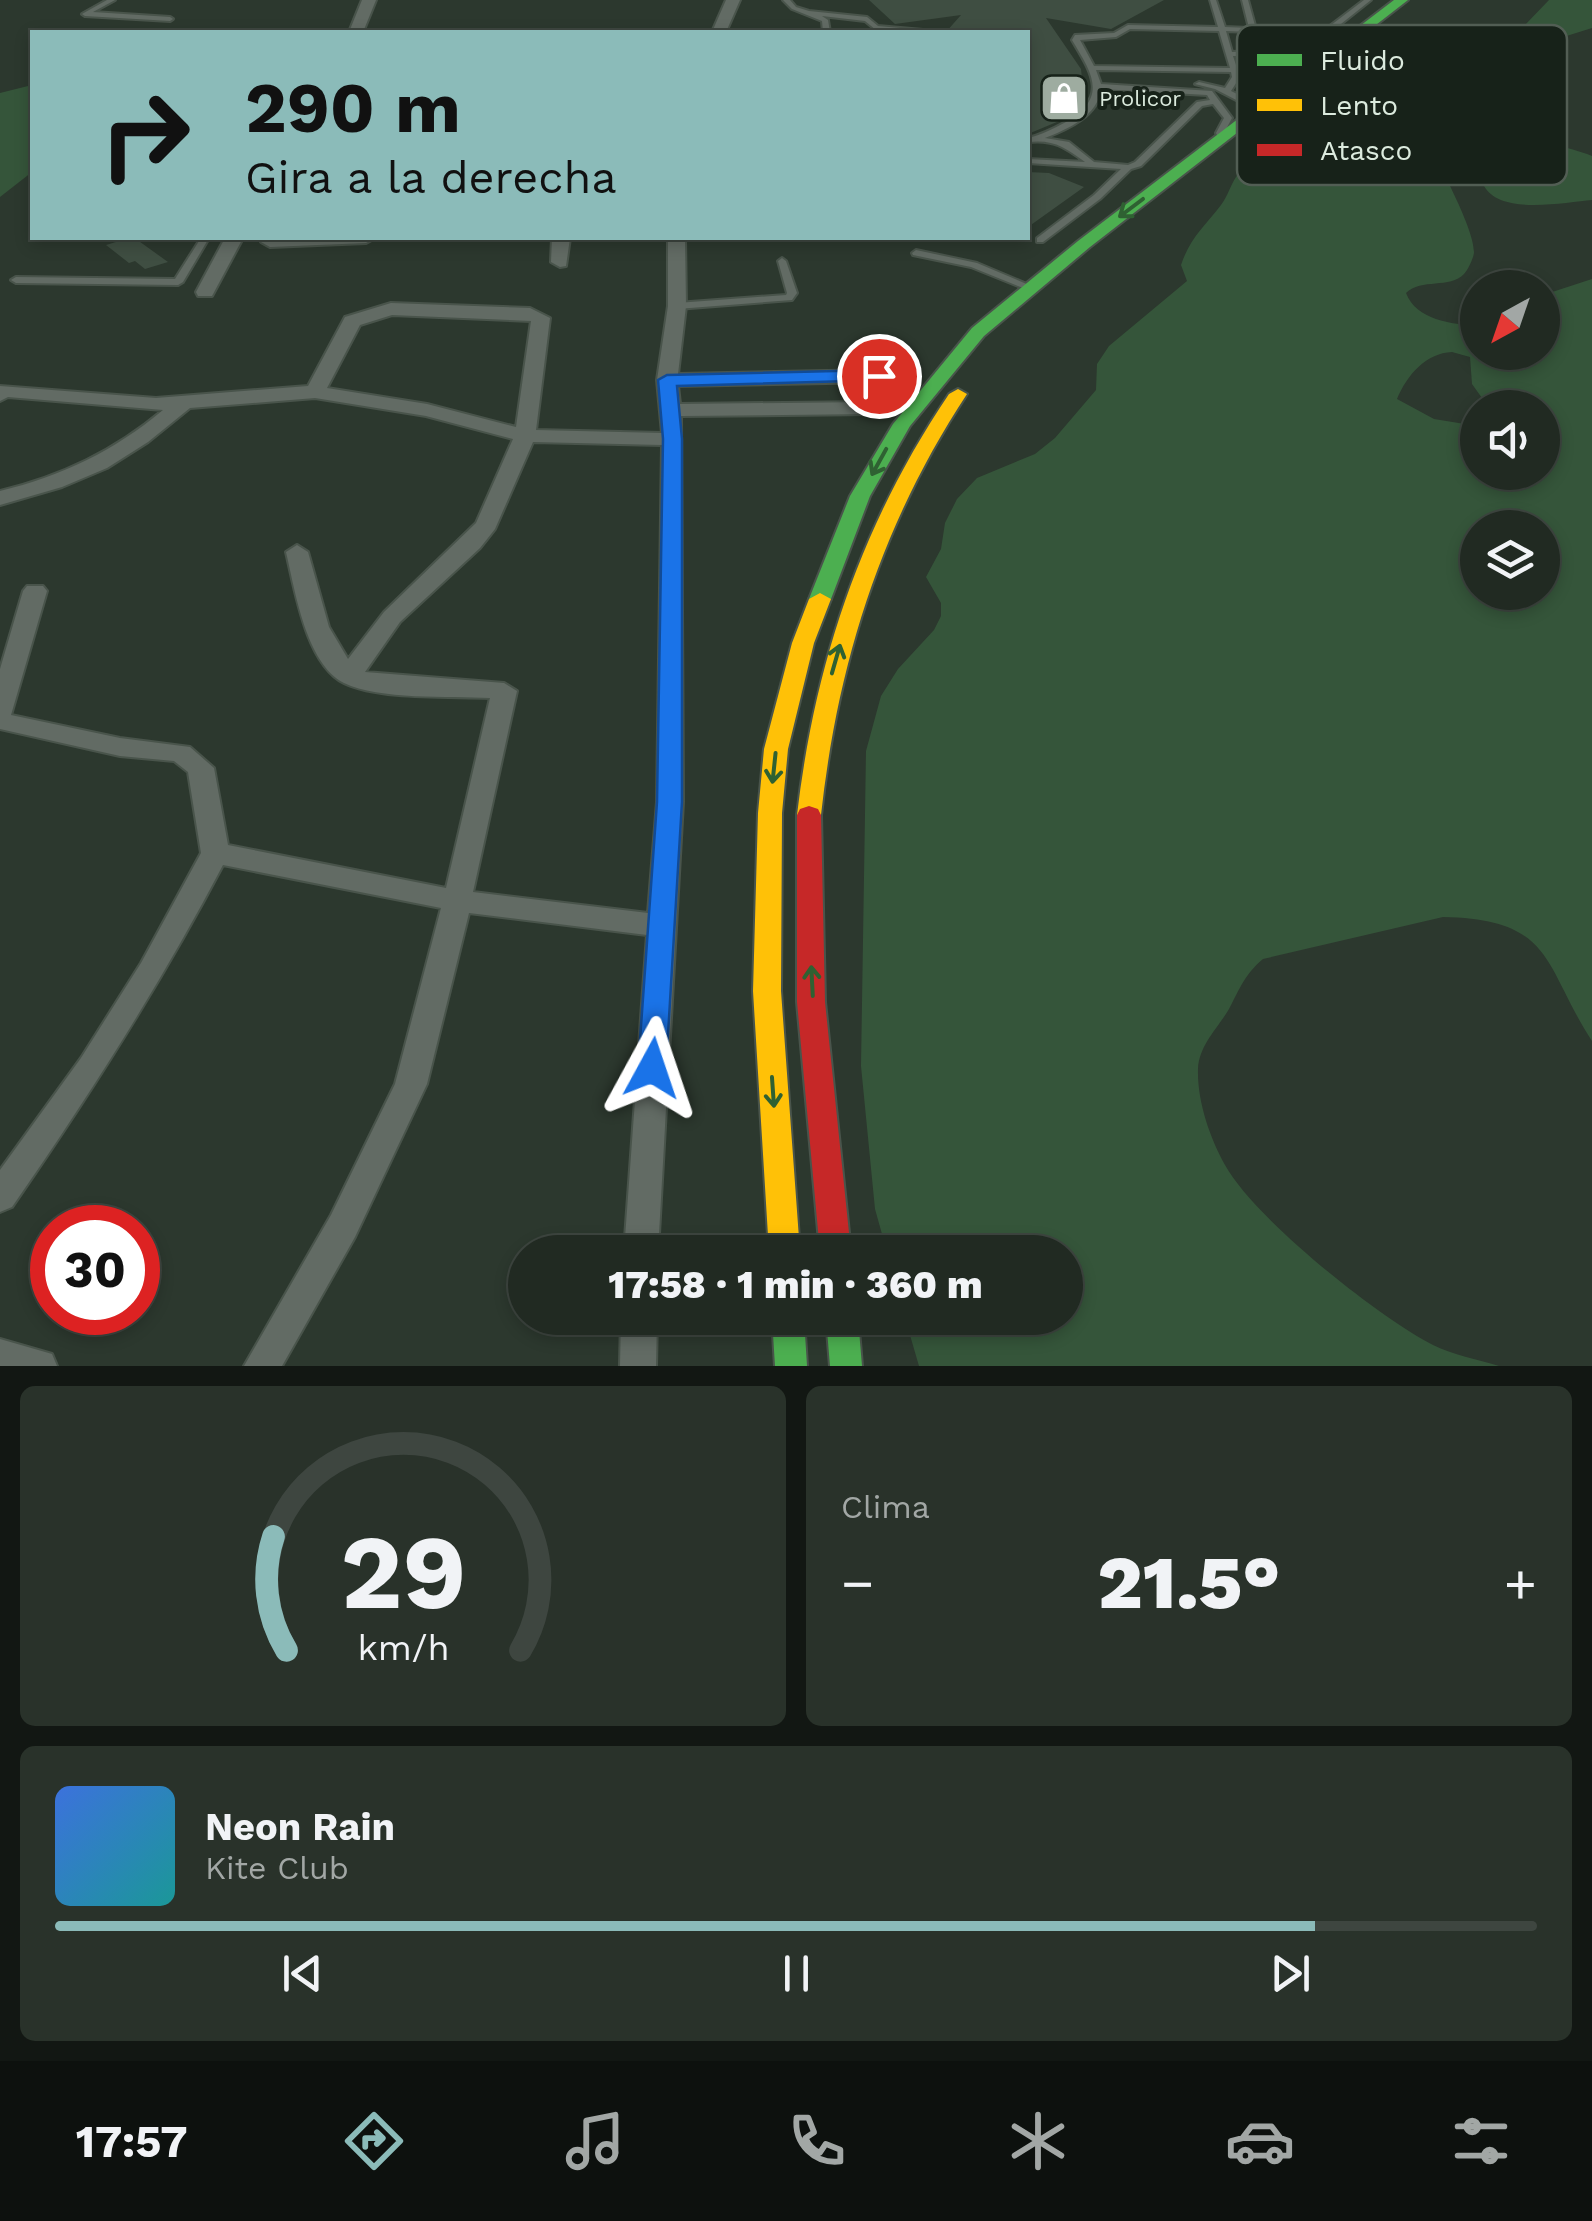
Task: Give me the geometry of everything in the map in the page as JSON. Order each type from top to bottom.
[{"type":"main road","points":[[1370,25],[1402,0]]},
{"type":"main road","points":[[1395,25],[1427,0]]},
{"type":"main road","points":[[783,1235],[767,992],[766,886],[776,748],[790,690],[840,543],[880,458],[955,358],[1031,288],[1237,127]]},
{"type":"main road","points":[[1005,340],[1108,251],[1237,149]]},
{"type":"main road","points":[[835,1235],[810,956],[808,886],[815,751],[838,648],[892,502],[931,430],[970,380]]},
{"type":"main road","points":[[789,1335],[791,1366]]},
{"type":"main road","points":[[843,1335],[846,1366]]},
{"type":"street","points":[[357,30],[369,0]]},
{"type":"street","points":[[720,30],[733,0]]},
{"type":"street","points":[[205,292],[233,240]]},
{"type":"street","points":[[271,240],[318,240]]},
{"type":"street","points":[[560,262],[561,240]]},
{"type":"street","points":[[641,1235],[670,802],[672,410],[667,380],[677,306],[676,240]]},
{"type":"street","points":[[315,392],[352,320],[372,313],[392,310],[530,314],[541,318],[525,436],[487,524],[472,543],[392,616],[349,676]]},
{"type":"street","points":[[667,380],[879,376]]},
{"type":"street","points":[[0,395],[3,392],[156,404],[315,392],[426,410],[525,436],[672,439]]},
{"type":"street","points":[[0,498],[87,473],[144,438],[184,402]]},
{"type":"street","points":[[672,410],[871,408]]},
{"type":"street","points":[[262,1366],[343,1226],[411,1084],[458,901],[504,692],[365,682],[349,676],[319,632],[297,552]]},
{"type":"street","points":[[0,712],[36,590]]},
{"type":"street","points":[[0,721],[120,747],[180,753],[193,760],[201,768],[215,852],[152,971],[92,1067],[0,1197]]},
{"type":"street","points":[[215,852],[458,901],[664,926]]},
{"type":"street","points":[[638,1366],[639,1335]]},
{"type":"street","points":[[0,1356],[39,1366]]},
{"type":"lane","points":[[112,0],[85,14],[170,19]]},
{"type":"lane","points":[[786,0],[794,8],[867,18],[876,28],[900,30]]},
{"type":"lane","points":[[1213,0],[1236,78],[1226,92]]},
{"type":"lane","points":[[1245,0],[1252,25]]},
{"type":"lane","points":[[1335,25],[1368,0]]},
{"type":"lane","points":[[810,12],[825,20],[826,30]]},
{"type":"lane","points":[[1032,139],[1086,116],[1099,96],[1093,68],[1076,40],[1078,37],[1116,35],[1128,27],[1237,29]]},
{"type":"lane","points":[[1228,54],[1237,54]]},
{"type":"lane","points":[[1093,68],[1234,70]]},
{"type":"lane","points":[[1097,83],[1200,84],[1237,99]]},
{"type":"lane","points":[[1097,83],[1199,90],[1226,112],[1227,125],[1172,176]]},
{"type":"lane","points":[[1040,240],[1097,198],[1128,168],[1146,160],[1200,104],[1217,101]]},
{"type":"lane","points":[[1032,139],[1066,144],[1092,164]]},
{"type":"lane","points":[[1030,161],[1128,168]]},
{"type":"lane","points":[[16,280],[178,282],[204,240]]},
{"type":"lane","points":[[916,254],[974,265],[1031,288]]},
{"type":"lane","points":[[677,306],[789,298],[792,294],[782,261]]},
{"type":"green space","points":[[1549,0],[1592,0],[1592,28],[1567,36],[1567,25],[1525,25]]},
{"type":"green space","points":[[30,86],[30,174],[0,197],[0,93]]},
{"type":"green space","points":[[1567,148],[1592,156],[1592,200],[1534,205],[1504,201],[1484,185],[1567,185]]},
{"type":"green space","points":[[1237,176],[1237,185],[1449,185],[1472,240],[1472,260],[1467,270],[1460,270],[1458,279],[1419,286],[1406,293],[1426,315],[1460,324],[1460,354],[1443,353],[1418,367],[1397,399],[1434,419],[1460,423],[1460,490],[1560,490],[1560,390],[1476,390],[1471,370],[1560,370],[1560,289],[1592,279],[1592,1041],[1553,969],[1526,937],[1480,920],[1443,917],[1263,959],[1247,976],[1199,1060],[1202,1106],[1214,1143],[1240,1187],[1262,1212],[1381,1313],[1441,1348],[1499,1366],[919,1366],[910,1335],[1083,1335],[1083,1235],[882,1235],[875,1209],[861,1066],[866,751],[881,696],[941,616],[941,603],[926,577],[941,549],[945,523],[957,499],[977,478],[1035,454],[1055,438],[1096,390],[1097,364],[1109,346],[1187,281],[1181,265],[1189,247],[1223,202]]},
{"type":"building","points":[[869,0],[1164,0],[1111,29],[1046,18],[1081,69],[1084,98],[1064,119],[1030,133],[1030,30],[948,30],[961,15],[895,24]]},
{"type":"building","points":[[1030,172],[1049,173],[1084,187],[1030,226]]},
{"type":"building","points":[[137,240],[168,262],[145,269],[135,261],[129,263],[106,245]]},
{"type":"traffic: fast","points":[[1369,25],[1402,0]]},
{"type":"traffic: fast","points":[[820,599],[860,496],[902,424],[978,332],[1084,244],[1237,127]]},
{"type":"traffic: fast","points":[[789,1335],[791,1366]]},
{"type":"traffic: fast","points":[[843,1335],[846,1366]]},
{"type":"traffic: slow","points":[[809,815],[825,704],[855,594],[900,490],[958,394]]},
{"type":"traffic: slow","points":[[783,1235],[767,991],[770,813],[776,749],[803,643],[820,599]]},
{"type":"traffic: jam","points":[[809,815],[811,1002],[834,1235]]},
{"type":"place","name":"Prolicor","points":[[1064,98]]},
{"type":"route","points":[[652,1068],[670,802],[672,410],[667,380],[879,376]]}]
